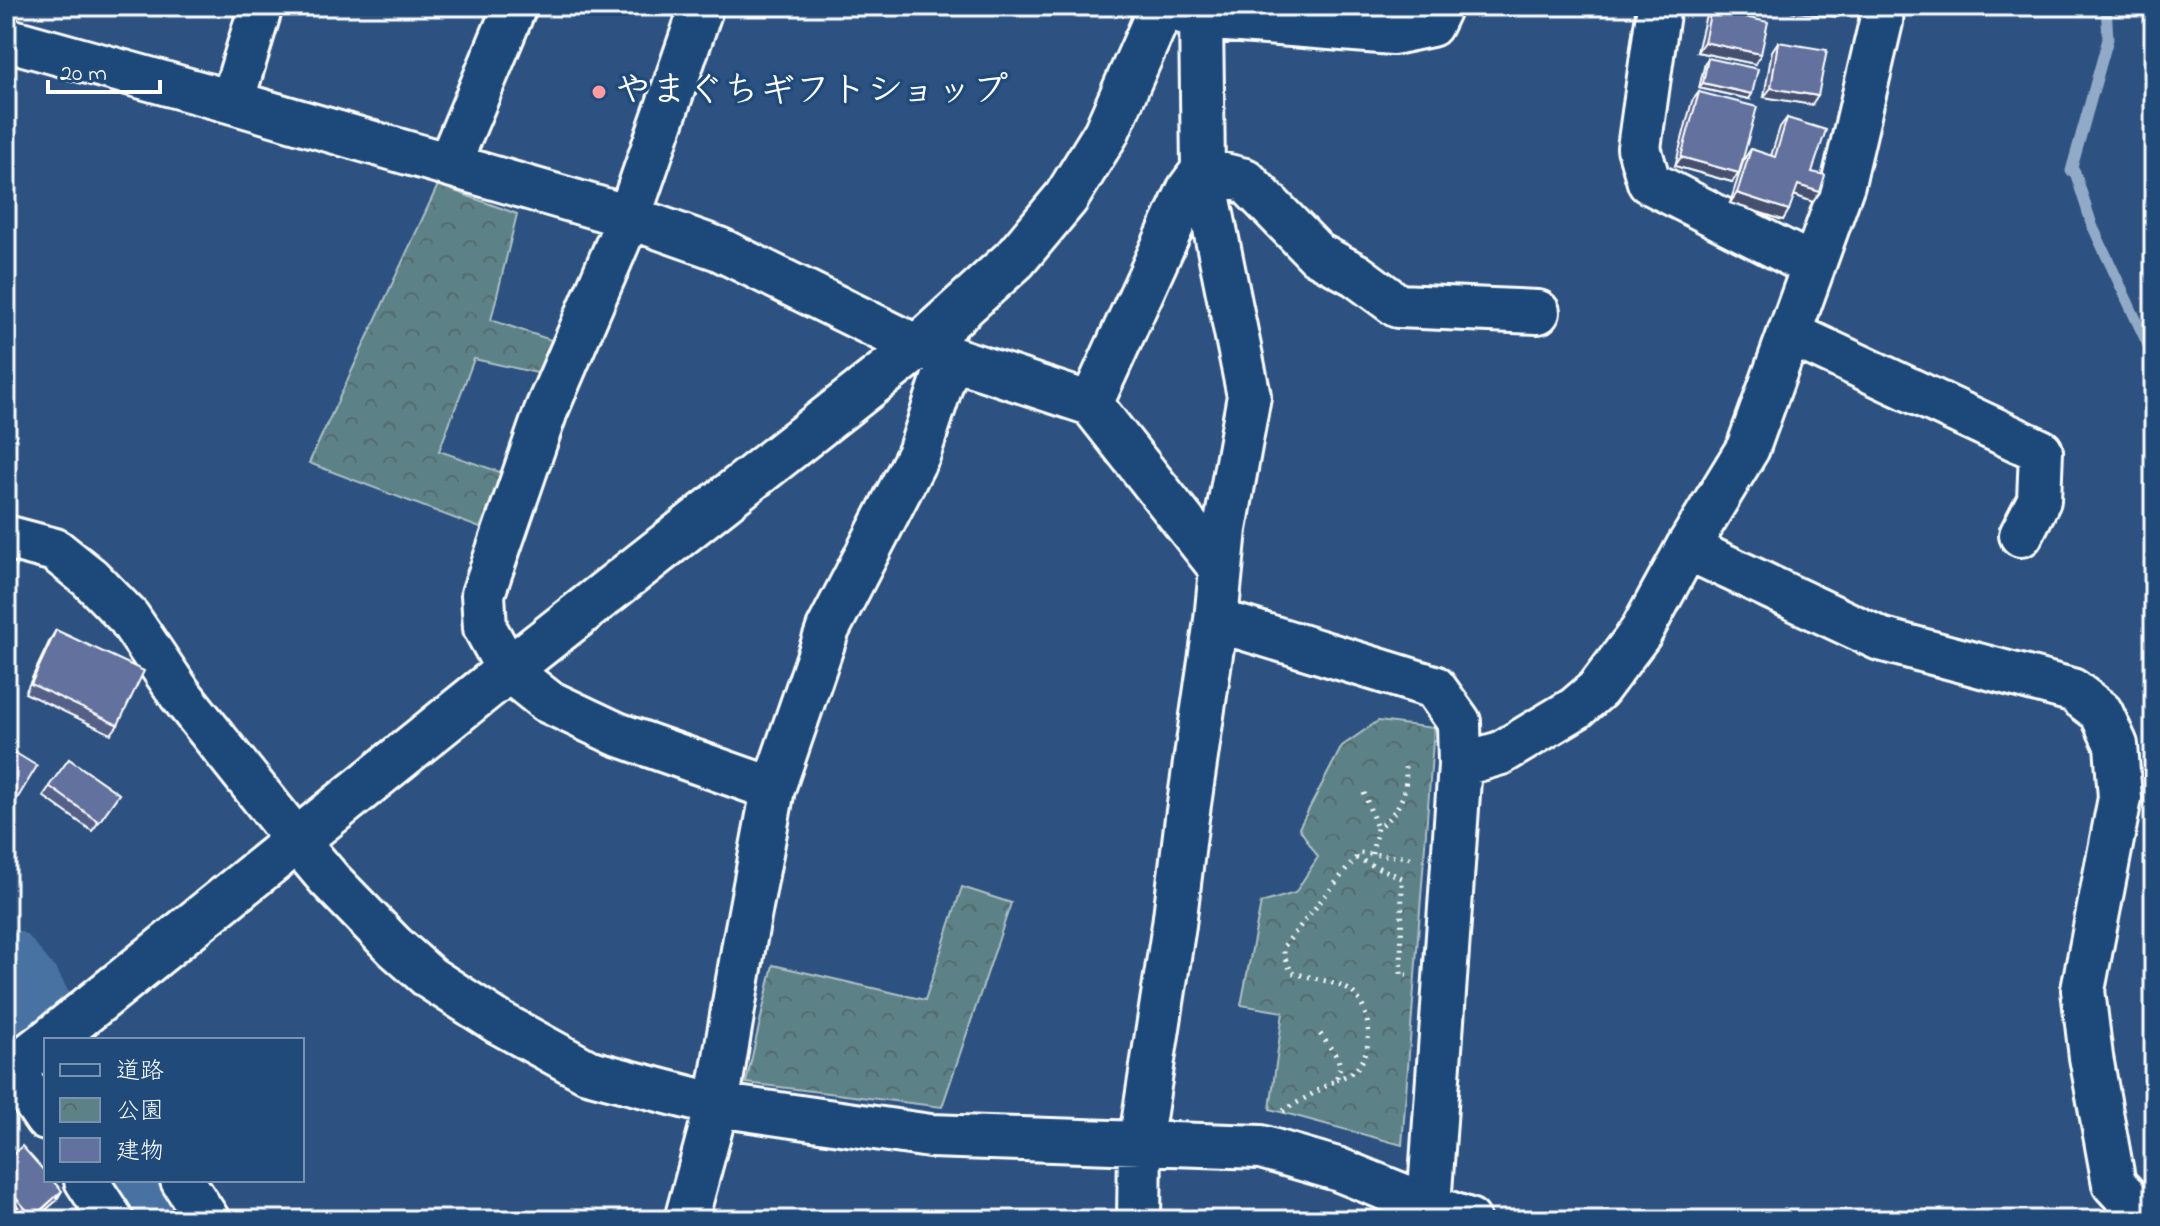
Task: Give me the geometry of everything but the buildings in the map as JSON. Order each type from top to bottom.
[{"type":"street","points":[[232,102],[261,6]]},
{"type":"street","points":[[449,164],[515,6]]},
{"type":"street","points":[[702,6],[629,217],[546,411],[483,594],[485,628],[508,670],[547,701],[603,727],[773,789]]},
{"type":"street","points":[[1175,10],[1393,33],[1431,25],[1440,6]]},
{"type":"street","points":[[1659,6],[1639,148],[1649,182],[1813,266]]},
{"type":"street","points":[[1460,765],[1501,753],[1576,708],[1598,689],[1641,632],[1687,548],[1748,448],[1843,184],[1878,37],[1882,6]]},
{"type":"street","points":[[1139,1220],[1140,1144],[1174,925],[1216,620],[1225,529],[1249,396],[1203,170],[1175,10]]},
{"type":"street","points":[[55,1038],[508,670],[934,353],[1066,198],[1175,10]]},
{"type":"street","points":[[6,39],[629,217],[719,249],[934,353],[1091,404],[1221,569]]},
{"type":"street","points":[[1203,170],[1245,180],[1317,254],[1356,275],[1398,306],[1538,312]]},
{"type":"street","points":[[1091,404],[1189,189],[1203,170]]},
{"type":"street","points":[[1789,333],[2041,451],[2039,500],[2021,535]]},
{"type":"street","points":[[686,1220],[717,1105],[773,789],[828,629],[919,453],[934,353]]},
{"type":"street","points":[[6,537],[55,550],[100,588],[129,618],[180,694],[297,841],[394,946],[430,978],[498,1022],[587,1071],[717,1105],[930,1136],[1261,1147],[1337,1169],[1428,1213],[1469,1220]]},
{"type":"street","points":[[1687,548],[1880,639],[2072,690],[2101,712],[2116,745],[2120,798],[2083,990],[2091,1057],[2114,1184],[2142,1214],[2154,1215]]},
{"type":"street","points":[[1216,620],[1434,687],[1459,722],[1460,765],[1428,1213]]},
{"type":"street","points":[[87,1182],[112,1220]]},
{"type":"street","points":[[183,1182],[208,1220]]},
{"type":"path","points":[[1377,828],[1389,819],[1405,794],[1405,767]]},
{"type":"path","points":[[1364,793],[1377,828],[1372,854]]},
{"type":"path","points":[[1282,1112],[1359,1067],[1369,1043],[1368,1017],[1352,992],[1292,973],[1284,956],[1284,946],[1360,853],[1419,858]]},
{"type":"path","points":[[1356,858],[1402,878],[1401,975],[1410,975]]},
{"type":"path","points":[[1318,1031],[1338,1058],[1340,1067],[1336,1080]]},
{"type":"green space","points":[[438,185],[517,214],[491,320],[560,343],[542,374],[474,359],[439,451],[503,473],[480,528],[309,463]]},
{"type":"green space","points":[[1378,721],[1434,728],[1402,1145],[1270,1109],[1283,1012],[1241,1005],[1261,903],[1295,893],[1318,857],[1299,828],[1342,746]]},
{"type":"green space","points":[[962,887],[1011,903],[942,1107],[746,1083],[773,965],[925,1000]]},
{"type":"waterway","points":[[2106,6],[2108,39],[2071,171],[2075,172],[2092,225],[2154,358]]},
{"type":"waterway","points":[[6,962],[29,990],[55,1038]]},
{"type":"waterway","points":[[148,1182],[176,1220]]},
{"type":"place","name":"やまぐちギフトショップ","points":[[599,92]]}]
